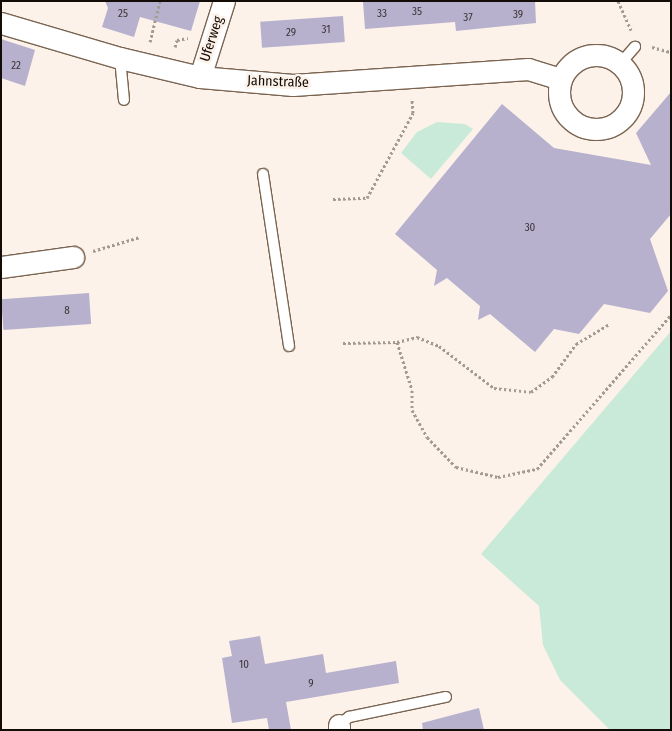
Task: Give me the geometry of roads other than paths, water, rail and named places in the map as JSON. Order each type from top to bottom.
[{"type":"street","name":"Uferweg","points":[[200,77],[224,1]]},
{"type":"street","name":"Jahnstraße","points":[[1,23],[120,58],[200,77],[293,85],[528,69],[561,79]]},
{"type":"street","points":[[587,56],[610,58],[620,64],[632,84],[633,96],[623,118],[604,129],[582,127],[565,113],[558,91],[561,79],[576,61],[587,56]]},
{"type":"street","points":[[1,267],[73,256]]},
{"type":"lane","points":[[620,64],[635,47]]},
{"type":"lane","points":[[120,58],[124,100]]},
{"type":"lane","points":[[263,174],[289,346]]},
{"type":"lane","points":[[339,728],[349,717],[446,697]]}]
